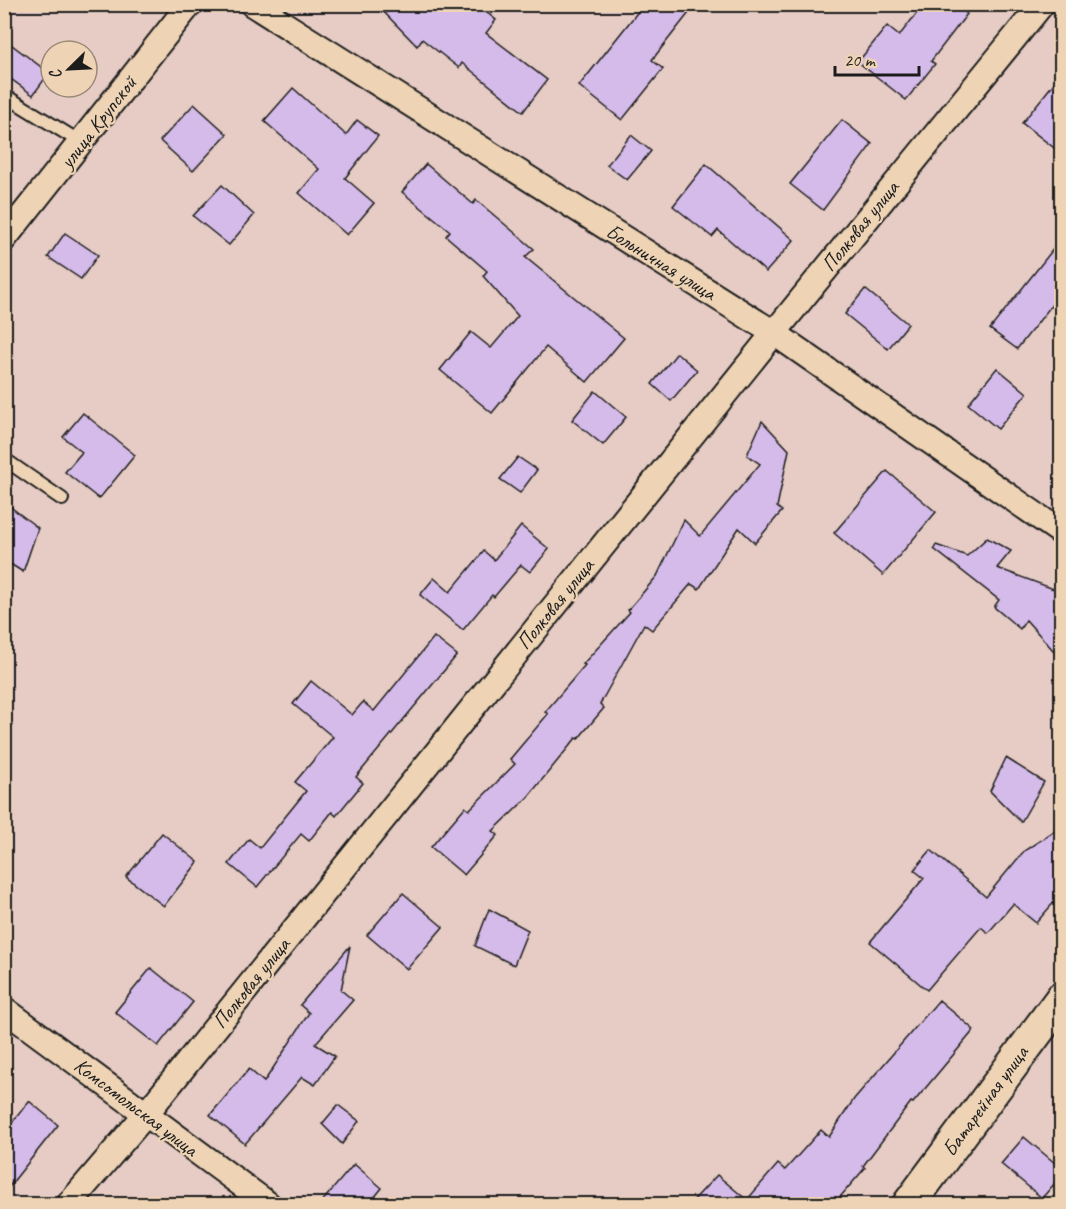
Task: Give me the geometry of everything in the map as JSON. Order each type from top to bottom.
[{"type":"street","name":"улица Крупской","points":[[6,234],[82,143],[190,4]]},
{"type":"street","name":"Больничная улица","points":[[252,4],[774,333],[1062,533]]},
{"type":"street","name":"Полковая улица","points":[[69,1204],[146,1114],[774,333],[1042,4]]},
{"type":"street","name":"Батарейная улица","points":[[909,1204],[1062,998]]},
{"type":"street","name":"Комсомольская улица","points":[[4,1009],[268,1204]]},
{"type":"lane","points":[[4,95],[82,143]]},
{"type":"lane","points":[[4,459],[62,500]]},
{"type":"building","points":[[376,4],[476,4],[496,20],[486,33],[547,80],[523,112],[462,63],[459,68],[422,39],[417,46]]},
{"type":"building","points":[[644,4],[696,4],[652,60],[663,69],[622,120],[579,86]]},
{"type":"building","points":[[924,4],[955,4],[967,14],[931,61],[935,64],[906,100],[858,62],[887,26],[899,36]]},
{"type":"building","points":[[4,39],[39,65],[39,87],[33,95],[4,74]]},
{"type":"building","points":[[1062,73],[1062,154],[1022,123]]},
{"type":"building","points":[[293,88],[346,135],[357,120],[378,136],[345,178],[374,203],[347,235],[299,193],[319,169],[264,121]]},
{"type":"building","points":[[194,104],[227,134],[193,171],[160,141]]},
{"type":"building","points":[[842,120],[872,144],[823,210],[790,184]]},
{"type":"building","points":[[631,135],[651,151],[627,180],[607,165]]},
{"type":"building","points":[[426,164],[473,204],[476,200],[534,249],[525,257],[624,338],[587,382],[546,347],[492,413],[440,370],[471,332],[491,348],[518,316],[483,276],[487,271],[446,236],[450,231],[402,192]]},
{"type":"building","points":[[706,164],[794,240],[766,272],[718,230],[712,237],[673,206]]},
{"type":"building","points":[[222,185],[254,215],[229,245],[193,216]]},
{"type":"building","points":[[65,233],[98,255],[81,279],[48,257]]},
{"type":"building","points":[[1062,238],[1062,292],[1017,349],[990,329]]},
{"type":"building","points":[[865,289],[908,324],[888,349],[845,314]]},
{"type":"building","points":[[677,353],[697,370],[671,401],[652,384]]},
{"type":"building","points":[[997,368],[1027,393],[998,429],[968,404]]},
{"type":"building","points":[[595,391],[626,417],[603,445],[572,420]]},
{"type":"building","points":[[83,413],[135,455],[99,499],[65,472],[82,452],[63,437]]},
{"type":"building","points":[[762,421],[789,450],[777,507],[782,511],[755,543],[739,528],[699,589],[691,584],[652,630],[644,624],[600,704],[604,708],[578,739],[576,738],[528,797],[493,831],[498,835],[464,875],[431,847],[465,807],[469,810],[515,764],[510,759],[548,714],[545,712],[585,665],[583,664],[630,612],[628,610],[657,576],[684,520],[700,536],[760,464],[747,455]]},
{"type":"building","points":[[518,457],[537,470],[520,493],[500,479]]},
{"type":"building","points":[[887,471],[936,512],[883,575],[834,533]]},
{"type":"building","points":[[4,502],[38,528],[23,572],[4,560]]},
{"type":"building","points":[[521,526],[549,549],[530,572],[521,565],[463,630],[420,595],[434,578],[450,592],[484,551],[494,560]]},
{"type":"building","points":[[987,538],[1011,551],[997,568],[1062,592],[1062,660],[1026,620],[1020,629],[994,607],[999,600],[934,549],[936,545],[967,556]]},
{"type":"building","points":[[434,637],[457,655],[356,777],[363,783],[336,816],[332,812],[309,841],[301,834],[257,887],[229,864],[249,839],[260,848],[306,791],[295,782],[333,737],[293,704],[311,681],[352,715],[363,702],[374,711]]},
{"type":"building","points":[[1006,758],[1044,782],[1021,822],[990,791]]},
{"type":"building","points":[[1062,826],[1062,893],[1036,923],[1013,904],[988,933],[981,927],[927,990],[870,942],[924,878],[914,870],[931,850],[986,897],[1024,851]]},
{"type":"building","points":[[162,833],[198,862],[164,906],[126,877]]},
{"type":"building","points":[[403,893],[443,927],[407,969],[367,935]]},
{"type":"building","points":[[489,909],[528,930],[514,965],[475,946]]},
{"type":"building","points":[[350,946],[341,990],[353,1000],[315,1044],[335,1056],[315,1085],[302,1077],[245,1144],[210,1115],[249,1069],[264,1082],[309,1013],[300,1005]]},
{"type":"building","points":[[151,968],[193,1002],[158,1046],[115,1012]]},
{"type":"building","points":[[939,1000],[974,1030],[913,1103],[911,1102],[863,1166],[865,1168],[834,1204],[690,1204],[717,1175],[747,1200],[778,1164],[785,1170],[821,1130],[829,1137],[854,1099]]},
{"type":"building","points":[[29,1101],[58,1125],[4,1193],[4,1133]]},
{"type":"building","points":[[338,1105],[359,1121],[342,1144],[322,1124]]},
{"type":"building","points":[[1024,1137],[1062,1169],[1062,1175],[1042,1198],[1001,1164]]},
{"type":"building","points":[[354,1164],[382,1188],[369,1204],[320,1204]]}]
